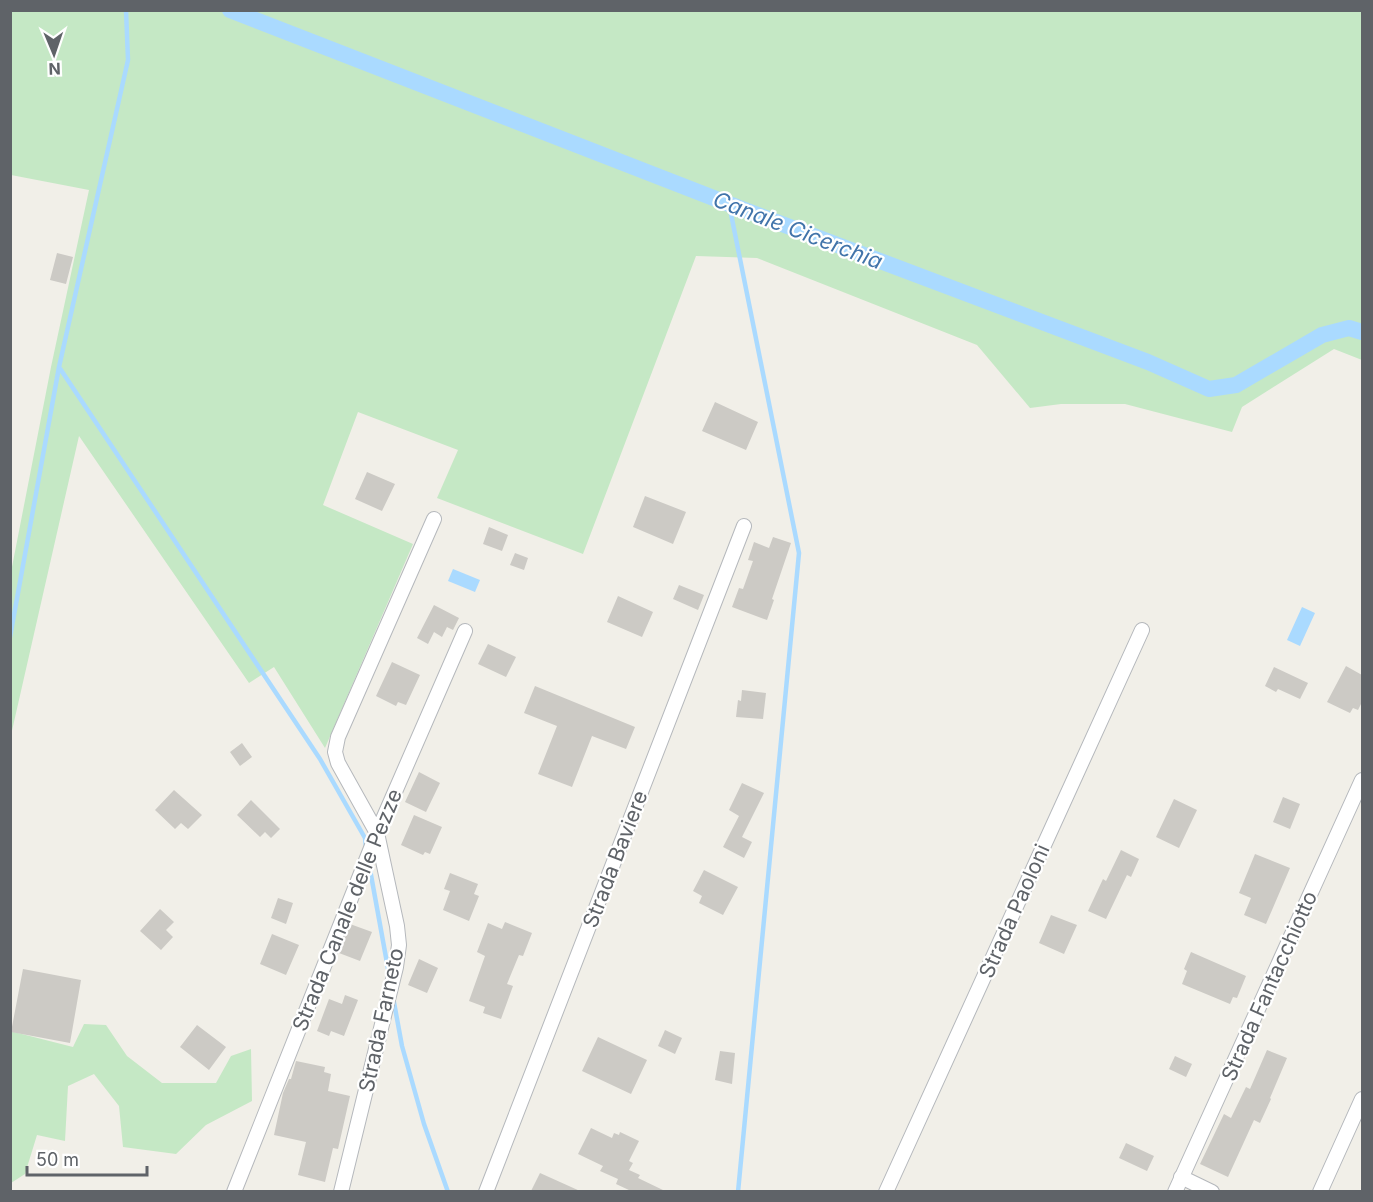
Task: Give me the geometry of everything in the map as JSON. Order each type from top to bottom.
[{"type":"street","name":"Strada Farneto","points":[[340,1191],[394,975],[399,945],[376,833],[339,768],[336,744],[434,519]]},
{"type":"street","name":"Strada Baviere","points":[[486,1191],[744,526]]},
{"type":"street","name":"Strada Paoloni","points":[[886,1191],[1142,630]]},
{"type":"street","name":"Strada Canale delle Pezze","points":[[234,1191],[376,833],[465,631]]},
{"type":"street","name":"Strada Fantacchiotto","points":[[1175,1191],[1362,780]]},
{"type":"street","points":[[1320,1191],[1362,1099]]},
{"type":"street","points":[[1181,1177],[1212,1191]]},
{"type":"green space","points":[[11,10],[1362,11],[1362,360],[1334,349],[1242,407],[1232,432],[1125,404],[1061,404],[1030,408],[977,345],[757,258],[696,256],[583,554],[437,498],[458,450],[358,412],[323,505],[413,544],[325,748],[274,667],[249,683],[79,436],[11,735],[11,572],[51,367],[89,190],[11,175]]},
{"type":"green space","points":[[84,1024],[106,1025],[127,1056],[162,1083],[216,1083],[231,1056],[251,1049],[252,1101],[206,1125],[176,1154],[123,1147],[119,1106],[94,1074],[68,1086],[65,1141],[37,1135],[25,1174],[11,1183],[10,1031],[73,1047]]},
{"type":"water","points":[[453,569],[480,580],[475,592],[448,581]]},
{"type":"water","points":[[1302,607],[1315,613],[1300,646],[1287,640]]},
{"type":"building","points":[[57,253],[73,257],[66,284],[50,280]]},
{"type":"building","points":[[715,402],[758,422],[746,450],[702,431]]},
{"type":"building","points":[[367,472],[395,484],[382,511],[355,499]]},
{"type":"building","points":[[645,496],[686,512],[673,544],[633,527]]},
{"type":"building","points":[[489,527],[508,535],[502,551],[483,544]]},
{"type":"building","points":[[773,537],[791,543],[767,620],[732,607],[739,588],[743,589],[753,561],[748,560],[754,542],[769,548]]},
{"type":"building","points":[[515,553],[528,558],[524,570],[510,565]]},
{"type":"building","points":[[679,585],[704,595],[698,610],[673,599]]},
{"type":"building","points":[[618,596],[653,612],[642,637],[607,622]]},
{"type":"building","points":[[434,605],[459,618],[453,630],[447,627],[442,637],[434,632],[428,644],[417,638]]},
{"type":"building","points":[[488,644],[516,657],[506,677],[478,664]]},
{"type":"building","points":[[392,662],[420,675],[406,705],[398,702],[396,706],[376,696]]},
{"type":"building","points":[[1346,666],[1362,675],[1362,702],[1358,710],[1353,708],[1350,713],[1327,702]]},
{"type":"building","points":[[1274,667],[1308,683],[1300,699],[1265,686]]},
{"type":"building","points":[[535,686],[635,727],[626,749],[592,736],[572,787],[538,774],[557,726],[524,713]]},
{"type":"building","points":[[742,690],[766,693],[763,719],[736,717]]},
{"type":"building","points":[[242,743],[252,757],[240,766],[230,752]]},
{"type":"building","points":[[419,772],[440,783],[426,812],[405,802]]},
{"type":"building","points":[[742,783],[764,793],[742,837],[752,842],[744,858],[723,847],[739,816],[729,810]]},
{"type":"building","points":[[174,790],[202,815],[188,829],[181,823],[175,829],[155,810]]},
{"type":"building","points":[[1283,797],[1300,804],[1290,829],[1273,822]]},
{"type":"building","points":[[1174,799],[1197,810],[1179,848],[1156,837]]},
{"type":"building","points":[[251,800],[280,829],[271,838],[265,832],[260,837],[237,815]]},
{"type":"building","points":[[414,815],[442,827],[430,854],[425,852],[423,855],[401,845]]},
{"type":"building","points":[[1121,850],[1139,859],[1131,877],[1127,875],[1106,919],[1088,911],[1103,879],[1106,881]]},
{"type":"building","points":[[1255,854],[1290,868],[1266,924],[1244,915],[1251,898],[1239,893]]},
{"type":"building","points":[[704,870],[738,887],[723,915],[699,903],[702,896],[693,891]]},
{"type":"building","points":[[450,873],[478,884],[474,894],[479,896],[469,921],[443,910],[450,891],[444,889]]},
{"type":"building","points":[[278,898],[293,903],[286,924],[271,918]]},
{"type":"building","points":[[160,909],[174,922],[166,930],[173,937],[161,950],[140,931]]},
{"type":"building","points":[[1051,915],[1077,925],[1064,954],[1039,943]]},
{"type":"building","points":[[505,922],[532,933],[523,956],[519,955],[507,984],[513,986],[501,1019],[483,1013],[485,1007],[469,1001],[485,956],[477,952],[488,923],[502,929]]},
{"type":"building","points":[[350,924],[372,932],[360,961],[339,953]]},
{"type":"building","points":[[272,934],[299,945],[286,975],[260,964]]},
{"type":"building","points":[[1191,952],[1246,976],[1237,998],[1233,997],[1230,1004],[1182,984],[1187,971],[1184,969]]},
{"type":"building","points":[[419,959],[438,968],[427,993],[408,985]]},
{"type":"building","points":[[23,969],[81,980],[70,1043],[11,1032]]},
{"type":"building","points":[[345,995],[358,1000],[344,1036],[331,1031],[329,1036],[317,1031],[329,999],[342,1004]]},
{"type":"building","points":[[197,1025],[226,1047],[209,1070],[180,1047]]},
{"type":"building","points":[[665,1030],[682,1038],[675,1054],[658,1046]]},
{"type":"building","points":[[598,1037],[647,1060],[631,1094],[582,1071]]},
{"type":"building","points":[[1267,1050],[1287,1058],[1260,1123],[1254,1120],[1228,1177],[1200,1164],[1224,1114],[1231,1118],[1246,1087],[1250,1089]]},
{"type":"building","points":[[720,1051],[735,1053],[732,1084],[715,1080]]},
{"type":"building","points":[[1175,1056],[1192,1064],[1186,1077],[1169,1069]]},
{"type":"building","points":[[296,1061],[325,1067],[324,1072],[331,1074],[328,1091],[350,1096],[338,1149],[333,1148],[325,1182],[298,1175],[306,1142],[274,1135],[283,1093],[291,1079]]},
{"type":"building","points":[[591,1128],[612,1138],[614,1133],[619,1135],[620,1132],[639,1141],[629,1161],[633,1163],[629,1170],[640,1175],[638,1178],[665,1191],[631,1191],[616,1184],[618,1179],[600,1171],[603,1166],[578,1154]]},
{"type":"building","points":[[1126,1143],[1154,1156],[1147,1171],[1119,1158]]},
{"type":"building","points":[[540,1173],[580,1191],[531,1191]]},
{"type":"waterway","points":[[10,637],[59,367],[128,60],[126,10]]},
{"type":"waterway","name":"Canale Cicerchia","points":[[230,10],[729,204],[1148,362],[1209,389],[1236,385],[1322,335],[1349,328],[1362,332]]},
{"type":"waterway","points":[[729,204],[799,553],[738,1192]]},
{"type":"waterway","points":[[59,367],[320,759],[365,838],[366,847]]},
{"type":"waterway","points":[[369,864],[389,974]]},
{"type":"waterway","points":[[393,997],[402,1046],[424,1124],[448,1192]]}]
